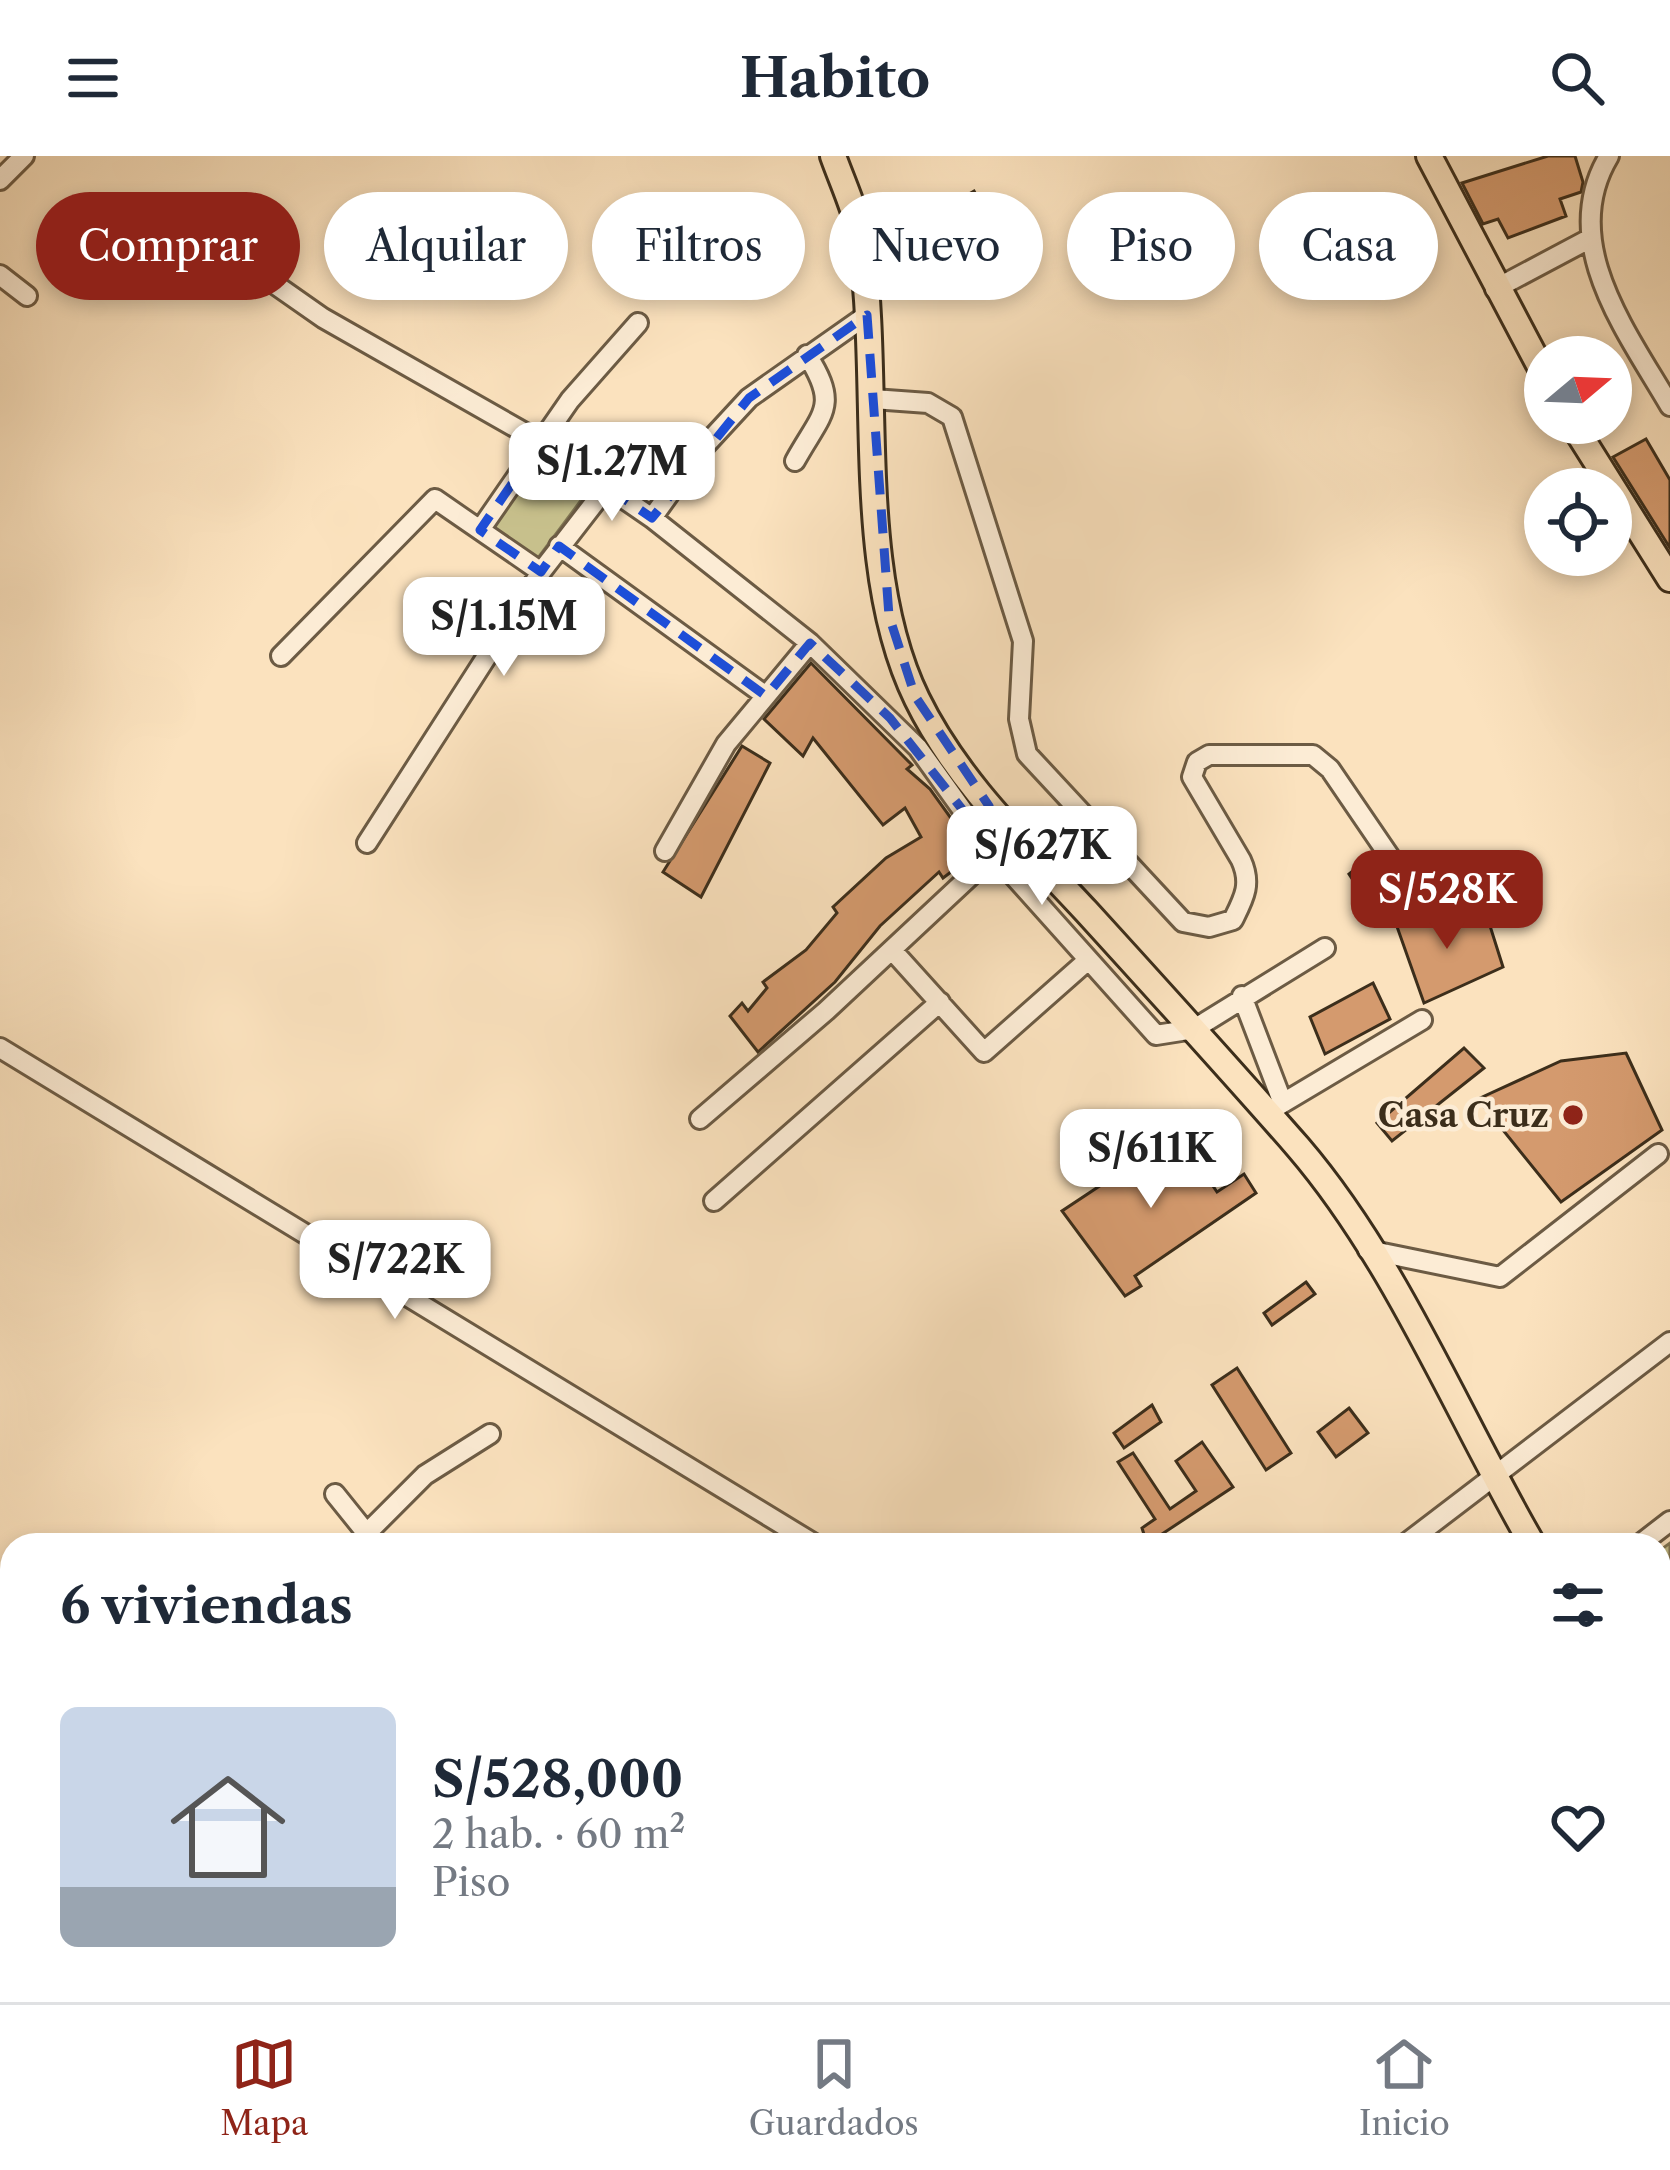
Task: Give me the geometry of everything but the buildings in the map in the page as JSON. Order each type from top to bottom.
[{"type":"main road","points":[[833,156],[861,238],[873,398],[875,508],[898,654],[933,729],[981,814],[1274,1107],[1414,1322],[1526,1533]]},
{"type":"main road","points":[[1429,156],[1524,339]]},
{"type":"main road","points":[[1585,444],[1670,578]]},
{"type":"street","points":[[0,180],[24,156]]},
{"type":"street","points":[[1609,156],[1588,216],[1591,238],[1605,290],[1670,406]]},
{"type":"street","points":[[1496,289],[1591,238]]},
{"type":"street","points":[[0,275],[27,296]]},
{"type":"street","points":[[296,300],[541,442],[652,518],[810,643],[981,814],[994,854],[1156,1035],[1195,1029],[1325,948]]},
{"type":"street","points":[[652,518],[728,420],[772,378],[867,315]]},
{"type":"street","points":[[480,530],[541,442],[638,323]]},
{"type":"street","points":[[795,461],[827,403],[827,387],[807,355]]},
{"type":"street","points":[[873,398],[928,403],[952,417],[1023,641],[1019,719],[1027,754],[1183,922],[1209,927],[1233,920],[1246,896],[1248,874],[1192,777],[1197,762],[1209,755],[1312,755],[1330,769],[1390,857]]},
{"type":"street","points":[[367,843],[541,572],[606,488]]},
{"type":"street","points":[[281,656],[434,500],[541,572]]},
{"type":"street","points":[[559,546],[766,696]]},
{"type":"street","points":[[665,851],[726,744],[810,643]]},
{"type":"street","points":[[700,1119],[994,854]]},
{"type":"street","points":[[892,950],[983,1052],[1087,961]]},
{"type":"street","points":[[1242,996],[1274,1107],[1422,1020]]},
{"type":"street","points":[[714,1201],[940,1002]]},
{"type":"street","points":[[0,1048],[797,1533]]},
{"type":"street","points":[[1368,1250],[1500,1277],[1658,1154]]},
{"type":"street","points":[[1421,1533],[1670,1342]]},
{"type":"street","points":[[374,1533],[425,1474],[490,1434]]},
{"type":"street","points":[[334,1494],[360,1533]]},
{"type":"highlighted area","points":[[867,315],[889,616],[915,696],[989,806],[973,823],[890,718],[810,643],[766,696],[559,546],[541,572],[480,530],[541,442],[652,518],[749,398]]},
{"type":"green space","points":[[543,451],[591,487],[535,562],[488,527]]},
{"type":"place","name":"Casa Cruz","points":[[1573,1115]]}]
